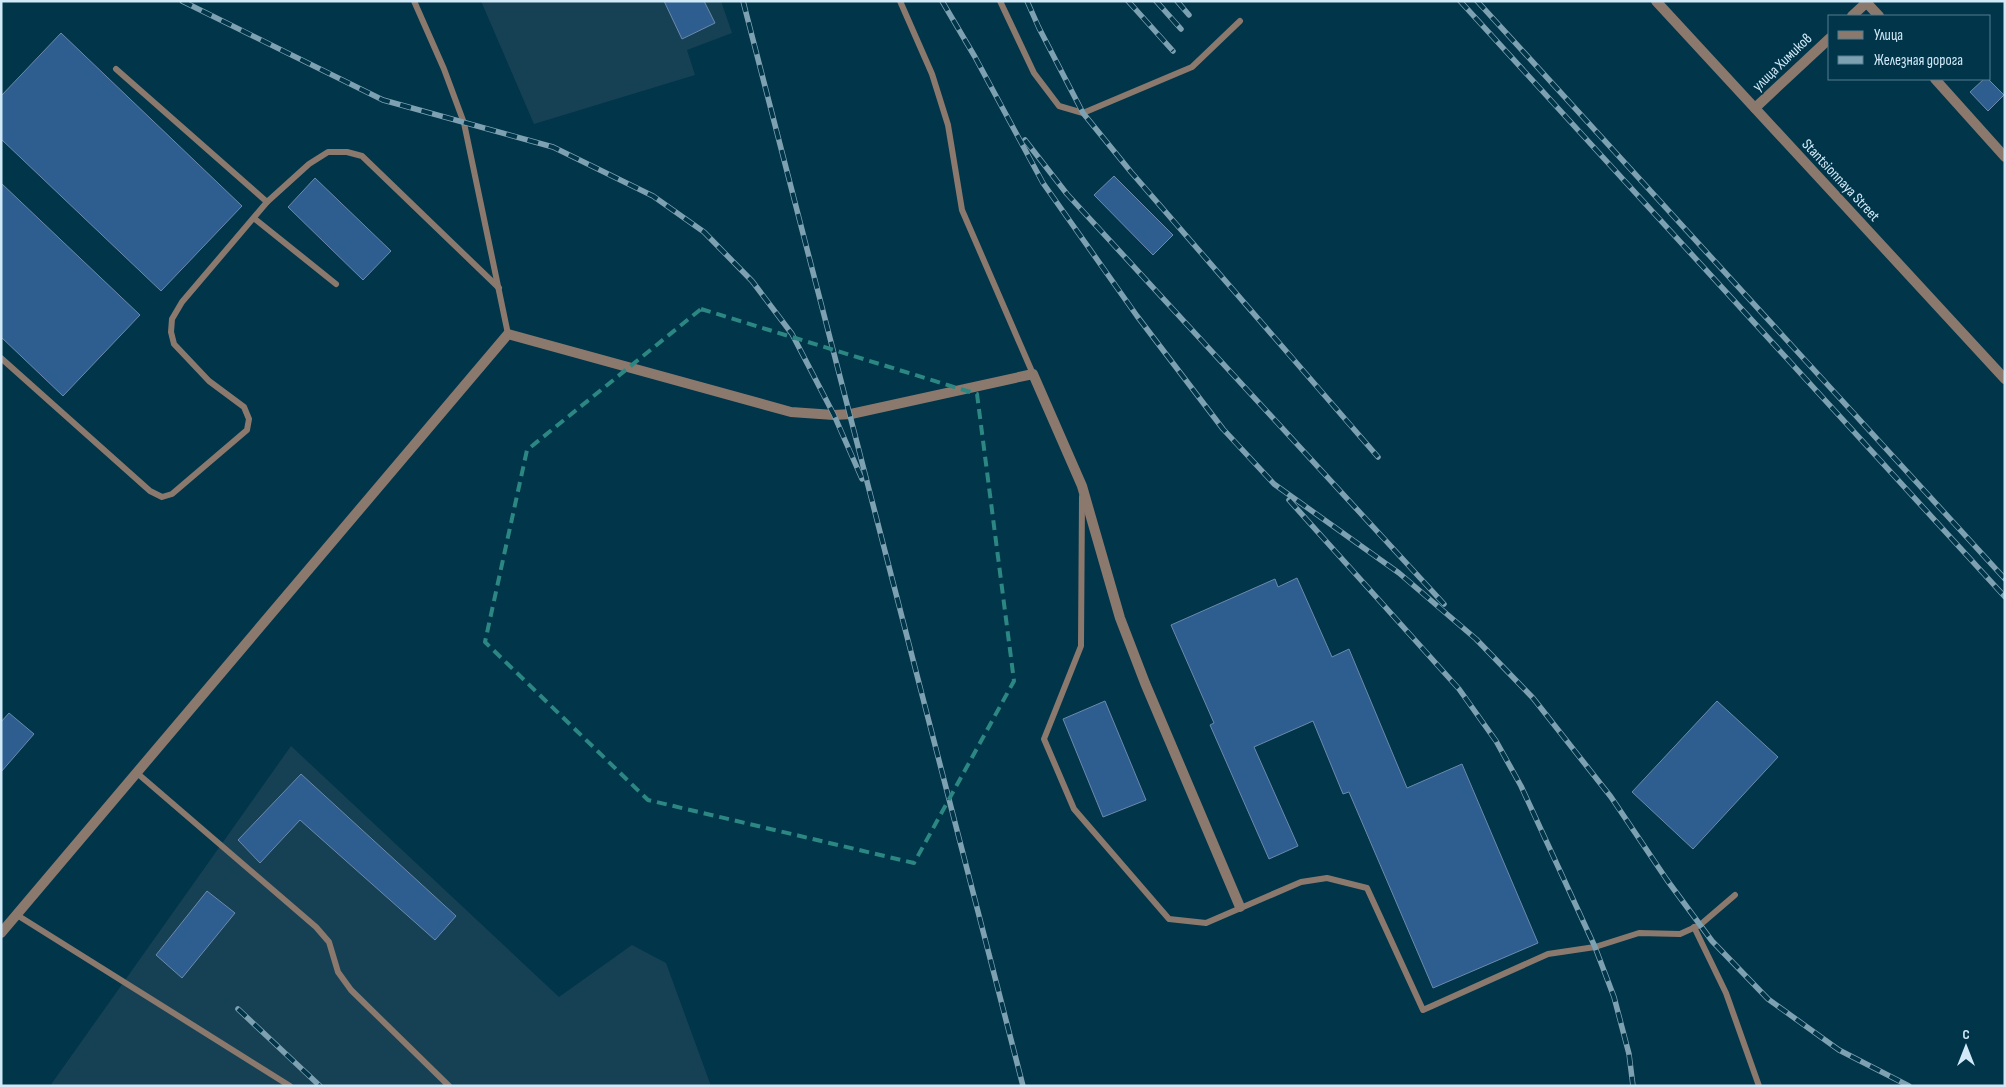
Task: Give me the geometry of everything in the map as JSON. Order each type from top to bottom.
[{"type":"street","name":"Stantsionnaya Street","points":[[1656,1],[2005,379]]},
{"type":"street","points":[[1853,15],[1866,2],[1878,15]]},
{"type":"street","name":"улица Химиков","points":[[1755,108],[1828,40]]},
{"type":"street","points":[[1936,80],[2005,157]]},
{"type":"street","points":[[1,933],[508,334],[790,412],[834,415],[851,414],[1033,374],[1082,486],[1120,618],[1145,683],[1240,908]]},
{"type":"lane","points":[[414,1],[444,69],[464,123],[508,334]]},
{"type":"lane","points":[[900,1],[932,74],[948,125],[962,210],[1033,374]]},
{"type":"lane","points":[[1000,1],[1034,73],[1059,106],[1083,113],[1192,67],[1240,21]]},
{"type":"lane","points":[[116,69],[267,202]]},
{"type":"lane","points":[[1,358],[150,491],[162,496],[172,494],[247,430],[250,418],[244,407],[209,381],[174,344],[171,332],[172,319],[182,302],[267,202],[309,164],[328,152],[347,152],[362,156],[498,288]]},
{"type":"lane","points":[[255,218],[336,284]]},
{"type":"lane","points":[[1082,486],[1081,646],[1044,738],[1074,809],[1169,919],[1206,923],[1301,882],[1327,878],[1367,888],[1423,1010],[1548,954],[1595,947],[1639,933],[1680,934],[1700,925],[1735,895]]},
{"type":"lane","points":[[137,773],[316,927],[329,942],[338,972],[350,990],[450,1086]]},
{"type":"lane","points":[[17,915],[290,1086]]},
{"type":"lane","points":[[1694,927],[1726,993],[1759,1086]]},
{"type":"highlighted area","points":[[701,309],[977,394],[1014,681],[914,863],[648,800],[485,642],[527,450]]},
{"type":"shaded area","points":[[481,1],[721,1],[732,33],[687,50],[695,75],[534,124]]},
{"type":"shaded area","points":[[291,746],[559,997],[632,945],[666,963],[711,1086],[50,1086]]},
{"type":"building","points":[[664,1],[704,1],[715,23],[682,39]]},
{"type":"building","points":[[61,33],[242,206],[161,291],[1,139],[1,96]]},
{"type":"building","points":[[1983,80],[1989,80],[2004,95],[1988,111],[1970,92]]},
{"type":"building","points":[[1114,176],[1173,235],[1153,255],[1094,195]]},
{"type":"building","points":[[315,178],[391,251],[363,280],[288,207]]},
{"type":"building","points":[[1,183],[140,315],[63,396],[1,337]]},
{"type":"building","points":[[1297,578],[1332,657],[1349,649],[1407,788],[1462,764],[1538,943],[1433,988],[1349,792],[1343,794],[1313,721],[1254,747],[1298,846],[1269,859],[1210,725],[1214,723],[1171,625],[1275,579],[1278,587]]},
{"type":"building","points":[[1105,701],[1146,800],[1103,817],[1063,719]]},
{"type":"building","points":[[1717,701],[1778,757],[1693,849],[1632,792]]},
{"type":"building","points":[[9,713],[34,734],[1,772],[1,722]]},
{"type":"building","points":[[301,774],[456,916],[435,940],[300,820],[260,863],[238,840]]},
{"type":"building","points":[[207,891],[235,913],[182,978],[156,955]]},
{"type":"railway","points":[[182,1],[383,100],[553,147],[653,196],[704,232],[752,281],[792,334],[834,415],[862,479]]},
{"type":"railway","points":[[743,1],[1023,1086]]},
{"type":"railway","points":[[942,1],[975,57],[1043,183],[1137,316],[1223,429],[1274,484],[1399,573],[1476,639],[1533,698],[1611,797],[1667,880],[1712,941],[1768,999],[1839,1050],[1909,1086]]},
{"type":"railway","points":[[1027,1],[1083,113],[1131,172],[1378,457]]},
{"type":"railway","points":[[1128,1],[1173,51]]},
{"type":"railway","points":[[1156,1],[1181,29]]},
{"type":"railway","points":[[1177,1],[1189,15]]},
{"type":"railway","points":[[1460,1],[2005,597]]},
{"type":"railway","points":[[1477,1],[2005,579]]},
{"type":"railway","points":[[1025,140],[1067,194],[1444,604]]},
{"type":"railway","points":[[1289,500],[1459,689],[1496,741],[1521,786],[1595,947],[1614,997],[1629,1054],[1633,1086]]},
{"type":"railway","points":[[238,1009],[320,1086]]}]
